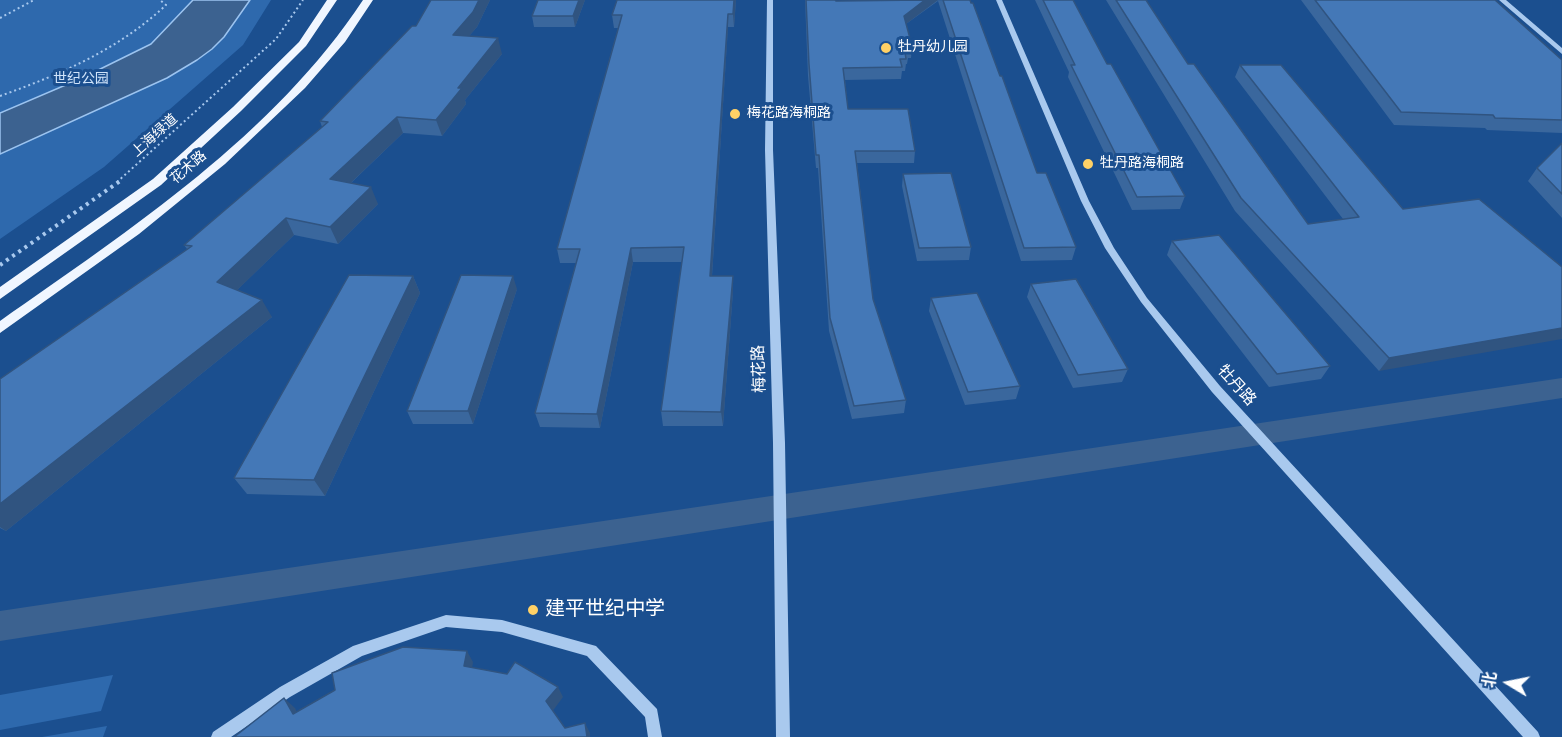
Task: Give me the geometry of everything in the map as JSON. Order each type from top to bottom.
[{"type":"main road","name":"花木路","points":[[0,294],[158,182],[303,44],[333,0]]},
{"type":"main road","name":"花木路","points":[[0,328],[195,185],[273,112],[339,44],[368,0]]},
{"type":"street","name":"梅花路","points":[[770,0],[770,150],[779,443],[783,737]]},
{"type":"street","name":"牡丹路","points":[[999,0],[1085,201],[1110,249],[1144,300],[1216,389],[1533,737]]},
{"type":"street","points":[[1502,0],[1562,52]]},
{"type":"street","points":[[218,737],[285,692],[358,651],[446,621],[502,626],[591,651],[652,714],[655,737]]},
{"type":"path","points":[[0,18],[34,0]]},
{"type":"path","points":[[0,96],[64,74],[110,48],[150,22],[166,5],[160,0]]},
{"type":"path","name":"上海绿道","points":[[0,265],[126,176],[276,39],[303,0]]},
{"type":"green space","name":"世纪公园","points":[[0,0],[271,0],[243,45],[104,167],[0,239]]},
{"type":"green space","points":[[113,675],[101,711],[0,730],[0,695]]},
{"type":"green space","points":[[107,726],[103,737],[42,737]]},
{"type":"shaded area","points":[[193,0],[250,0],[224,37],[197,60],[167,78],[0,154],[0,113],[82,78],[151,44]]},
{"type":"building","points":[[431,0],[479,0],[473,12],[453,35],[498,38],[436,120],[397,117],[330,179],[371,187],[330,227],[286,218],[217,282],[262,300],[0,504],[0,379],[192,246],[184,245],[328,122],[320,121],[412,26],[416,26]]},
{"type":"building","points":[[538,0],[579,0],[573,16],[532,16]]},
{"type":"building","points":[[617,0],[734,0],[733,14],[728,14],[710,276],[733,276],[721,412],[661,411],[684,247],[631,248],[597,414],[535,413],[580,249],[557,249],[622,15],[612,15]]},
{"type":"building","points":[[806,0],[925,0],[904,16],[912,46],[907,46],[909,52],[905,52],[906,59],[900,59],[902,67],[843,68],[848,109],[908,109],[915,151],[855,151],[873,299],[906,400],[854,406],[830,318],[819,155],[816,155],[809,64]]},
{"type":"building","points":[[943,0],[970,0],[973,3],[1037,173],[1046,173],[1076,247],[1024,248]]},
{"type":"building","points":[[1043,0],[1073,0],[1107,64],[1111,64],[1185,196],[1137,197],[1071,65],[1075,65]]},
{"type":"building","points":[[1116,0],[1146,0],[1188,64],[1194,64],[1308,224],[1359,217],[1240,65],[1281,65],[1403,209],[1479,199],[1562,267],[1562,328],[1389,358],[1241,198]]},
{"type":"building","points":[[1315,0],[1495,0],[1562,60],[1562,120],[1401,112]]},
{"type":"building","points":[[1562,143],[1562,194],[1537,168]]},
{"type":"building","points":[[951,173],[971,247],[919,248],[903,174]]},
{"type":"building","points":[[1219,235],[1330,366],[1277,374],[1172,241]]},
{"type":"building","points":[[349,275],[413,276],[314,480],[234,478]]},
{"type":"building","points":[[461,275],[513,276],[468,411],[407,411]]},
{"type":"building","points":[[1076,279],[1128,369],[1078,375],[1031,284]]},
{"type":"building","points":[[977,293],[1020,386],[968,392],[931,298]]},
{"type":"building","points":[[403,647],[467,651],[464,666],[507,674],[515,662],[558,687],[546,701],[565,728],[585,723],[587,737],[234,737],[284,698],[293,714],[335,690],[332,673]]},
{"type":"waterway","points":[[0,626],[1562,388]]},
{"type":"place","name":"牡丹幼儿园","points":[[886,48]]},
{"type":"place","name":"梅花路海桐路","points":[[735,114]]},
{"type":"place","name":"牡丹路海桐路","points":[[1088,164]]},
{"type":"place","name":"建平世纪中学","points":[[533,610]]}]
